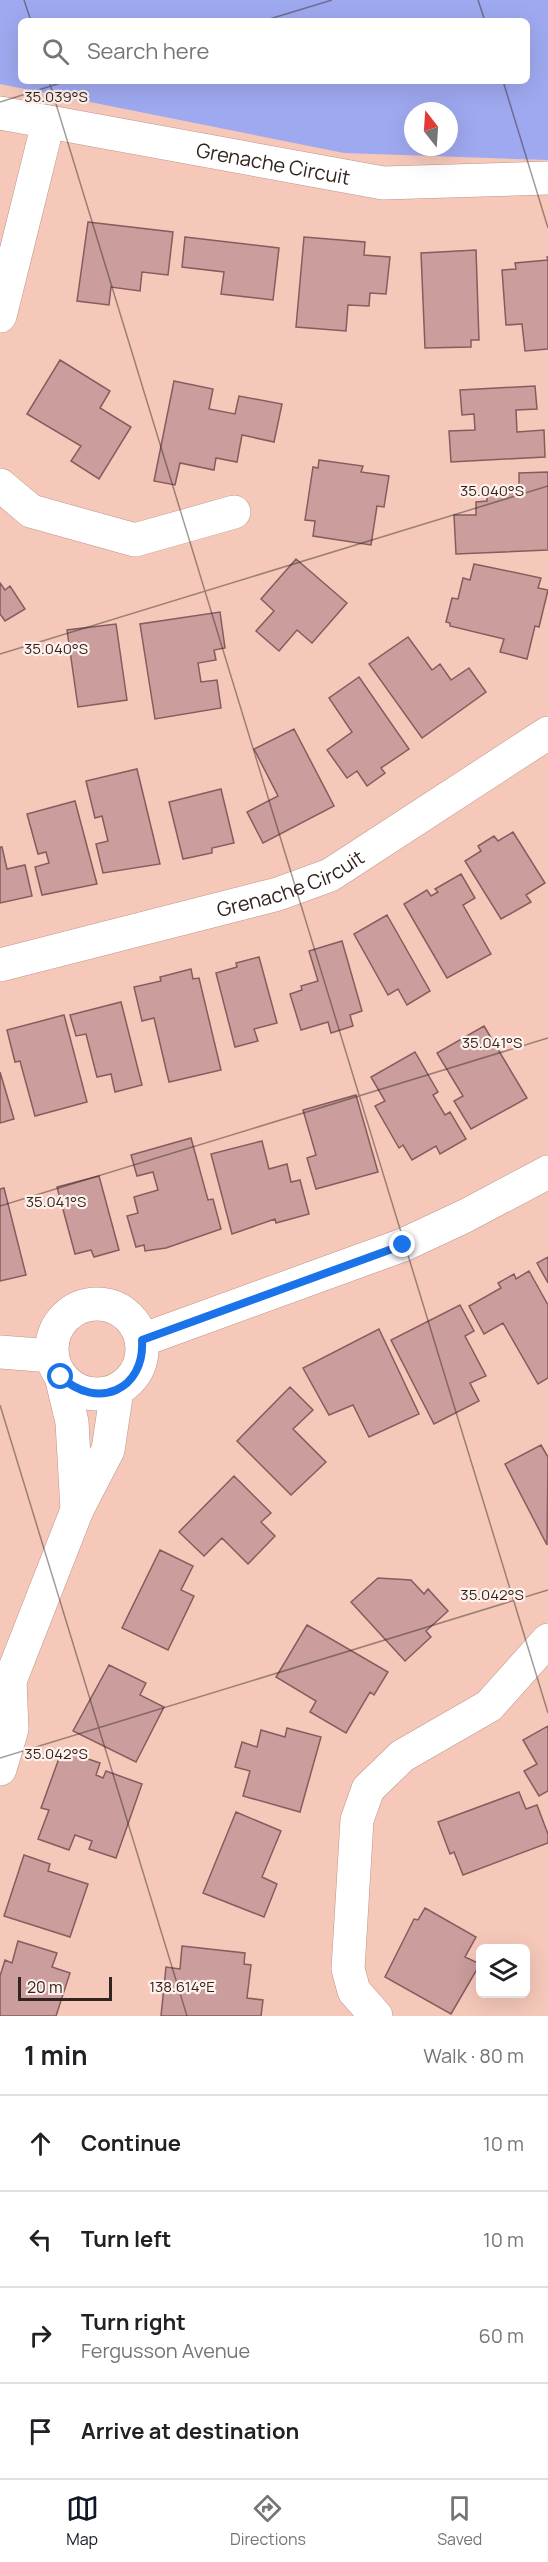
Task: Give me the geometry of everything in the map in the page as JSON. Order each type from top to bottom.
[{"type":"street","name":"Grenache Circuit","points":[[0,112],[48,123],[383,183],[548,178]]},
{"type":"street","points":[[0,316],[48,123]]},
{"type":"street","points":[[0,485],[31,511],[135,540],[234,512]]},
{"type":"street","name":"Grenache Circuit","points":[[0,965],[278,894],[330,875],[548,733]]},
{"type":"street","points":[[142,1340],[403,1245],[465,1216],[548,1172]]},
{"type":"street","points":[[0,1352],[56,1366],[72,1387],[87,1393],[102,1394],[117,1390],[127,1383],[138,1369],[142,1340],[136,1325],[112,1306],[96,1304],[81,1307],[63,1320],[52,1340],[56,1366],[72,1422],[77,1510]]},
{"type":"street","points":[[0,1769],[12,1729],[5,1687],[77,1510],[108,1450],[117,1390]]},
{"type":"street","points":[[369,2014],[354,1991],[348,1969],[357,1820],[368,1789],[402,1756],[489,1706],[548,1640]]},
{"type":"shaded area","points":[[0,0],[548,0],[548,160],[431,156],[458,156],[458,102],[404,102],[404,155],[344,153],[0,84]]},
{"type":"building","points":[[88,222],[173,232],[168,275],[142,272],[140,291],[111,287],[109,305],[77,301]]},
{"type":"building","points":[[185,237],[279,248],[273,300],[221,294],[224,272],[182,267]]},
{"type":"building","points":[[304,237],[365,242],[364,255],[390,257],[386,294],[370,293],[369,306],[348,305],[346,331],[296,327]]},
{"type":"building","points":[[476,250],[479,340],[471,340],[471,347],[425,348],[421,253]]},
{"type":"building","points":[[548,260],[548,349],[525,351],[522,324],[506,325],[502,270],[516,269],[515,263]]},
{"type":"building","points":[[60,360],[110,391],[100,408],[131,427],[99,479],[71,461],[81,446],[27,414]]},
{"type":"building","points":[[174,381],[213,389],[209,409],[235,414],[239,396],[282,404],[274,442],[242,435],[237,462],[216,458],[214,470],[180,463],[175,485],[154,481]]},
{"type":"building","points":[[535,386],[537,409],[516,410],[517,432],[544,430],[545,457],[451,462],[449,431],[475,430],[474,414],[462,415],[460,390]]},
{"type":"building","points":[[319,460],[363,466],[361,472],[389,476],[384,507],[377,506],[371,545],[313,536],[315,521],[305,520],[313,467],[318,468]]},
{"type":"building","points":[[548,472],[548,550],[456,554],[454,515],[476,515],[476,502],[487,501],[487,492],[519,490],[519,473]]},
{"type":"building","points":[[296,559],[347,603],[312,643],[297,630],[279,651],[256,631],[274,611],[261,599]]},
{"type":"building","points":[[474,564],[541,578],[538,588],[548,590],[539,627],[535,626],[527,659],[500,652],[504,639],[450,626],[450,623],[446,622],[452,598],[458,599],[463,578],[470,580]]},
{"type":"building","points":[[0,583],[5,590],[10,586],[25,609],[5,621],[0,614]]},
{"type":"building","points":[[220,612],[225,648],[214,650],[216,660],[198,663],[201,682],[217,680],[221,708],[155,719],[140,624]]},
{"type":"building","points":[[116,624],[127,700],[78,707],[67,630]]},
{"type":"building","points":[[408,637],[432,670],[440,664],[451,680],[469,668],[486,692],[422,738],[369,664]]},
{"type":"building","points":[[359,677],[409,749],[381,768],[385,773],[367,786],[357,771],[347,778],[327,750],[352,732],[329,698]]},
{"type":"building","points":[[294,729],[334,806],[263,843],[247,812],[278,796],[254,749]]},
{"type":"building","points":[[137,769],[160,864],[103,873],[96,844],[108,841],[102,816],[95,818],[86,781]]},
{"type":"building","points":[[221,789],[234,843],[212,848],[212,853],[183,859],[169,802]]},
{"type":"building","points":[[75,801],[97,884],[42,895],[35,867],[49,863],[46,852],[38,854],[27,814]]},
{"type":"building","points":[[513,832],[545,883],[526,895],[531,902],[501,919],[465,861],[481,851],[478,846],[494,836],[498,841]]},
{"type":"building","points":[[0,847],[2,847],[7,869],[25,865],[32,896],[0,903]]},
{"type":"building","points":[[461,874],[475,898],[463,905],[491,954],[447,978],[404,904],[427,890],[431,896],[438,892],[435,889]]},
{"type":"building","points":[[387,915],[430,991],[407,1005],[398,989],[388,995],[354,934]]},
{"type":"building","points":[[342,941],[362,1011],[350,1015],[353,1026],[331,1033],[328,1022],[301,1030],[290,994],[302,990],[301,986],[318,981],[309,951]]},
{"type":"building","points":[[259,957],[277,1023],[254,1029],[258,1041],[235,1047],[216,973],[237,967],[236,963]]},
{"type":"building","points":[[191,969],[193,979],[199,978],[221,1070],[169,1082],[154,1018],[142,1021],[134,987],[161,981],[160,977]]},
{"type":"building","points":[[121,1002],[142,1085],[115,1092],[111,1074],[97,1077],[86,1034],[76,1036],[70,1015]]},
{"type":"building","points":[[64,1015],[87,1102],[35,1116],[20,1061],[15,1062],[7,1030]]},
{"type":"building","points":[[484,1026],[527,1098],[471,1129],[454,1101],[463,1096],[437,1053]]},
{"type":"building","points":[[415,1052],[438,1092],[433,1095],[445,1115],[450,1112],[466,1139],[440,1154],[436,1146],[412,1160],[403,1145],[399,1148],[375,1106],[385,1101],[371,1077]]},
{"type":"building","points":[[0,1072],[14,1119],[0,1123]]},
{"type":"building","points":[[356,1095],[378,1172],[316,1189],[307,1158],[316,1155],[303,1110]]},
{"type":"building","points":[[191,1138],[208,1200],[213,1199],[221,1229],[166,1248],[145,1251],[144,1245],[136,1247],[127,1216],[138,1213],[134,1197],[158,1190],[153,1172],[137,1176],[131,1155]]},
{"type":"building","points":[[262,1141],[269,1169],[287,1164],[291,1182],[300,1180],[309,1214],[276,1223],[275,1219],[232,1234],[211,1154]]},
{"type":"building","points":[[99,1176],[119,1250],[94,1257],[91,1250],[75,1254],[57,1187]]},
{"type":"building","points":[[4,1188],[26,1275],[0,1281],[0,1189]]},
{"type":"building","points":[[548,1257],[548,1283],[537,1263]]},
{"type":"building","points":[[529,1271],[548,1305],[548,1378],[538,1384],[503,1323],[484,1334],[469,1306],[501,1288],[498,1283],[514,1274],[516,1279]]},
{"type":"building","points":[[460,1305],[474,1331],[465,1336],[486,1376],[470,1383],[479,1401],[434,1424],[391,1340]]},
{"type":"building","points":[[379,1329],[419,1414],[369,1437],[353,1405],[329,1415],[303,1368]]},
{"type":"building","points":[[290,1387],[313,1410],[293,1429],[326,1462],[291,1495],[237,1441]]},
{"type":"building","points":[[541,1445],[548,1457],[547,1545],[505,1464]]},
{"type":"building","points":[[234,1476],[271,1513],[261,1522],[275,1536],[248,1564],[222,1538],[204,1556],[179,1532]]},
{"type":"building","points":[[160,1550],[193,1566],[181,1590],[194,1596],[168,1650],[122,1628]]},
{"type":"building","points":[[378,1578],[411,1580],[424,1594],[428,1589],[448,1611],[426,1631],[431,1637],[405,1661],[351,1602]]},
{"type":"building","points":[[307,1625],[388,1672],[374,1695],[370,1692],[346,1733],[310,1712],[316,1701],[276,1677]]},
{"type":"building","points":[[109,1665],[146,1683],[140,1695],[164,1707],[136,1762],[73,1731]]},
{"type":"building","points":[[548,1726],[548,1791],[539,1796],[524,1771],[537,1764],[523,1740]]},
{"type":"building","points":[[287,1728],[321,1737],[300,1812],[243,1796],[250,1771],[235,1767],[242,1742],[257,1747],[261,1730],[285,1737]]},
{"type":"building","points":[[62,1750],[100,1763],[96,1775],[103,1778],[106,1771],[142,1784],[116,1858],[89,1849],[92,1841],[75,1835],[69,1850],[38,1839],[49,1810],[41,1808]]},
{"type":"building","points":[[519,1792],[526,1809],[537,1805],[548,1834],[548,1843],[463,1875],[454,1852],[450,1854],[438,1822]]},
{"type":"building","points":[[236,1812],[281,1831],[262,1877],[277,1884],[264,1917],[203,1893]]},
{"type":"building","points":[[24,1855],[50,1864],[48,1871],[88,1884],[70,1937],[4,1916]]},
{"type":"building","points":[[425,1908],[476,1937],[465,1957],[476,1962],[476,1971],[451,2014],[385,1977],[414,1919],[418,1920]]},
{"type":"building","points":[[18,1941],[57,1953],[52,1967],[70,1973],[56,2016],[0,2016],[0,1976],[5,1960],[12,1963]]},
{"type":"building","points":[[182,1946],[245,1953],[244,1964],[251,1965],[247,1998],[263,2000],[261,2016],[161,2016],[166,1967],[180,1969]]},
{"type":"route","points":[[61,1377],[72,1387],[87,1393],[102,1394],[117,1390],[135,1374],[140,1363],[142,1340],[403,1245]]}]
